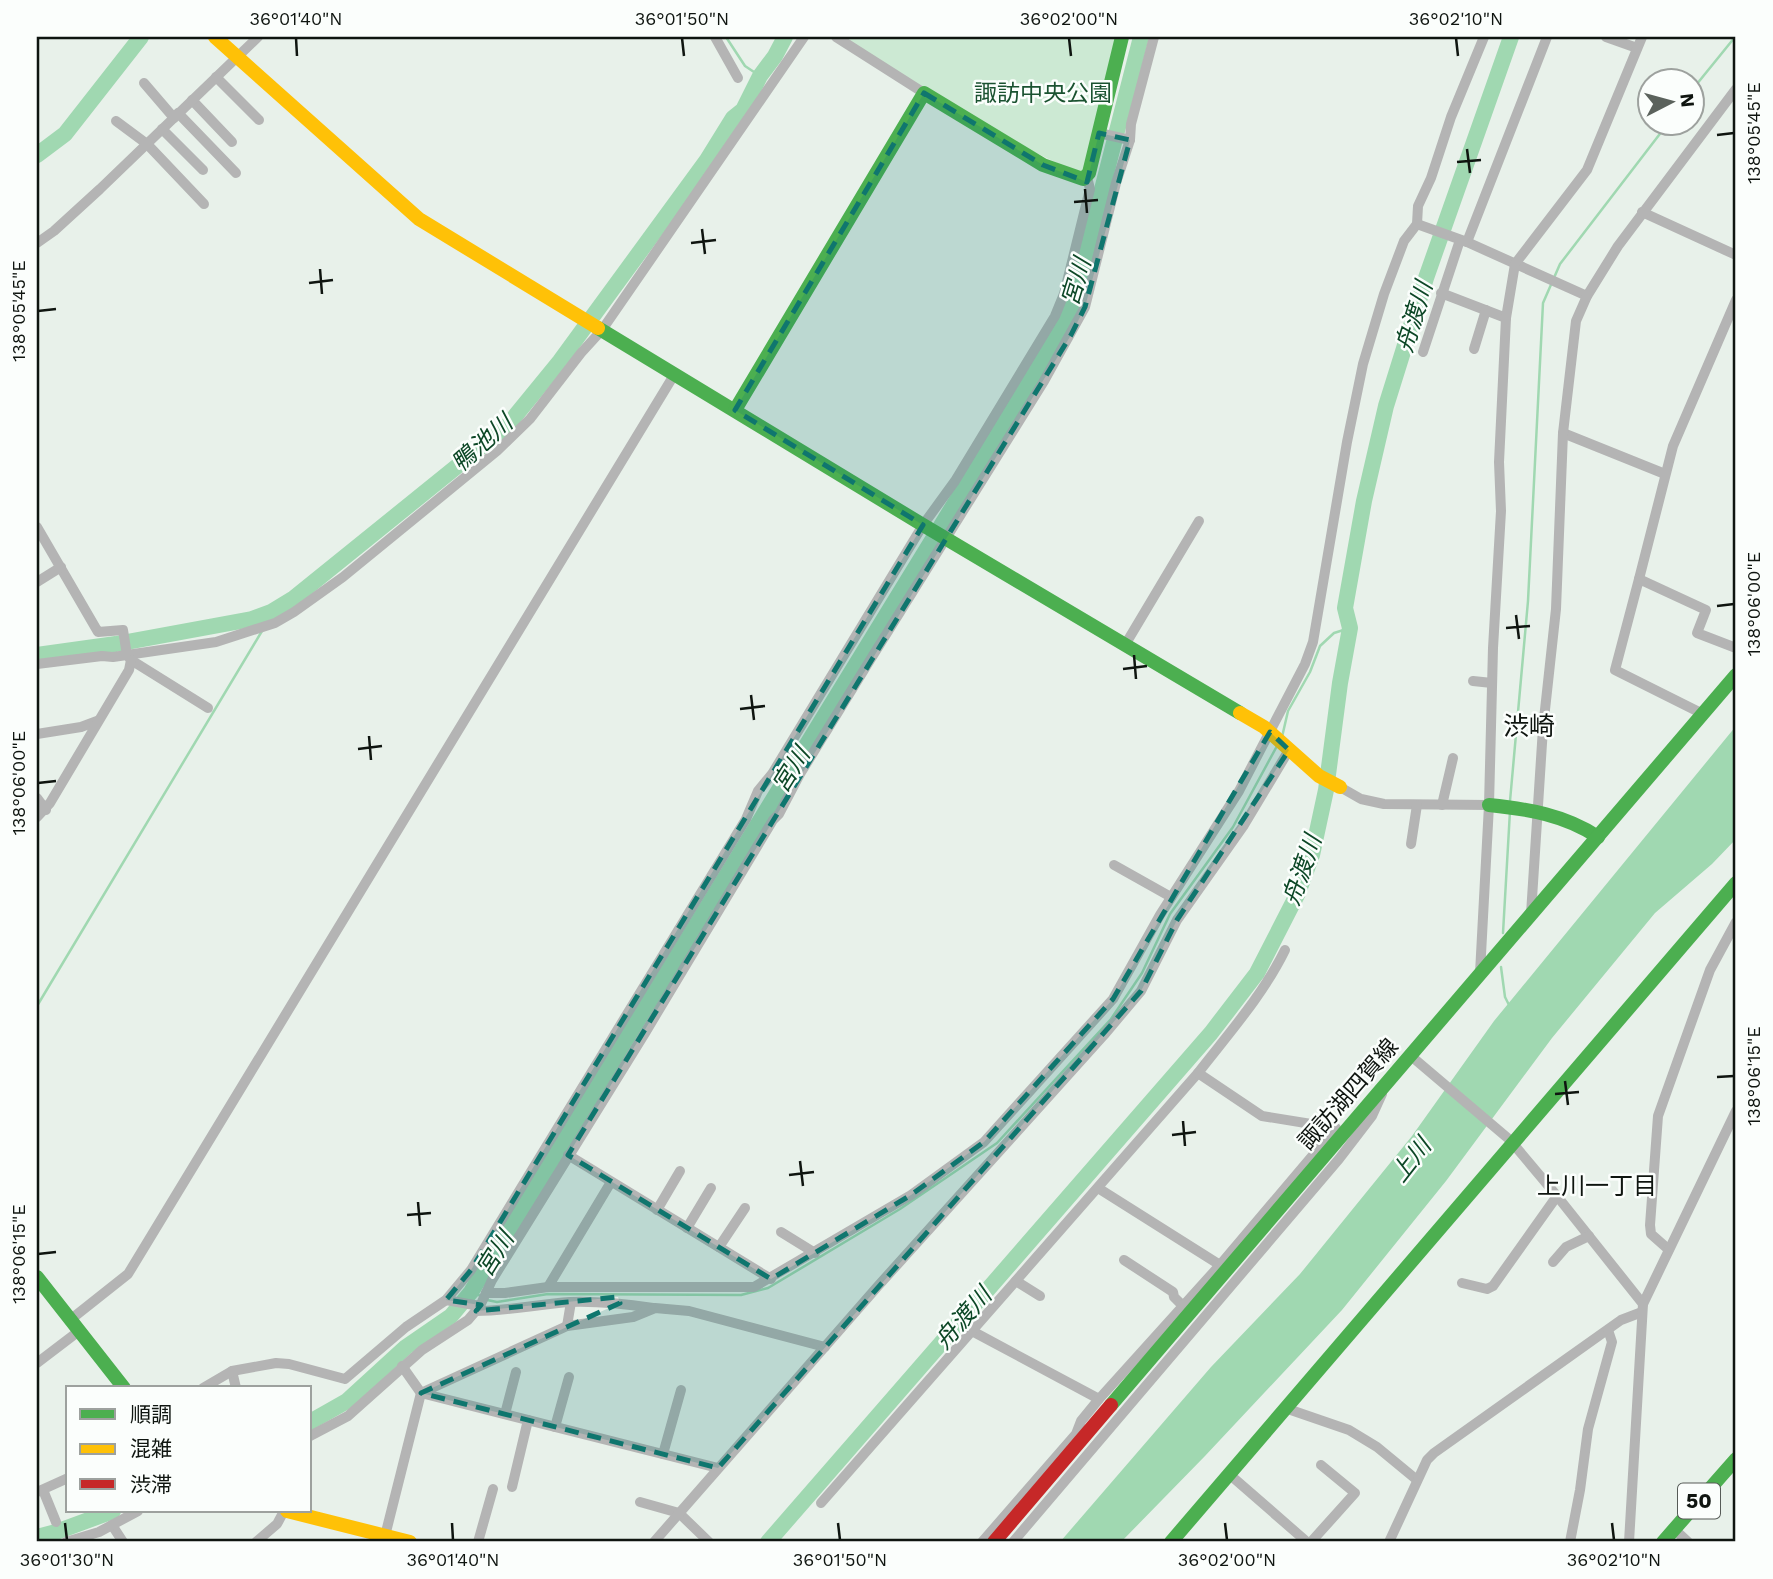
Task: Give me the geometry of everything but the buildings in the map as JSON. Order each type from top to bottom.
[{"type":"street","points":[[215,37],[419,219],[1270,732],[1319,776],[1361,799],[1384,804],[1489,805],[1537,811],[1566,820],[1598,836]]},
{"type":"street","points":[[37,243],[147,144],[258,37]]},
{"type":"street","points":[[715,37],[738,78]]},
{"type":"street","points":[[37,664],[102,656],[129,658],[227,639],[275,623],[308,603],[497,451],[530,419],[600,329],[804,37]]},
{"type":"street","points":[[836,37],[1043,165],[1079,179],[1087,177]]},
{"type":"street","points":[[206,1386],[232,1371],[276,1363],[289,1364],[345,1380],[407,1327],[449,1301],[471,1270],[746,819],[758,791],[772,774],[1055,316],[1067,284],[1090,189],[1087,177],[1102,133],[1122,37]]},
{"type":"street","points":[[312,1435],[348,1416],[401,1366],[445,1333],[468,1320],[478,1307],[759,842],[779,814],[800,774],[873,654],[1057,358],[1085,307],[1154,37]]},
{"type":"street","points":[[1420,225],[1418,206],[1484,37]]},
{"type":"street","points":[[1423,352],[1460,241],[1547,37]]},
{"type":"street","points":[[1606,37],[1637,48]]},
{"type":"street","points":[[1480,975],[1502,511],[1499,462],[1507,318],[1514,264],[1587,170],[1642,37]]},
{"type":"street","points":[[216,77],[260,120]]},
{"type":"street","points":[[144,83],[236,173]]},
{"type":"street","points":[[1531,915],[1543,728],[1556,609],[1563,433],[1576,321],[1587,296],[1642,212],[1736,89]]},
{"type":"street","points":[[735,410],[924,93]]},
{"type":"street","points":[[192,100],[232,142]]},
{"type":"street","points":[[116,121],[147,144],[205,204]]},
{"type":"street","points":[[162,130],[203,170]]},
{"type":"street","points":[[1102,133],[1128,140]]},
{"type":"street","points":[[1642,212],[1736,255]]},
{"type":"street","points":[[1420,225],[1587,296]]},
{"type":"street","points":[[486,1293],[548,1287],[754,1287],[911,1195],[985,1142],[1113,999],[1171,897],[1222,820],[1270,732],[1313,642],[1363,364],[1384,294],[1404,241],[1420,225]]},
{"type":"street","points":[[1441,293],[1507,318]]},
{"type":"street","points":[[1703,714],[1615,670],[1673,446],[1736,300]]},
{"type":"street","points":[[1474,349],[1486,310]]},
{"type":"street","points":[[37,1363],[128,1274],[674,375]]},
{"type":"street","points":[[1563,433],[1665,474]]},
{"type":"street","points":[[1125,645],[1199,521]]},
{"type":"street","points":[[37,527],[98,632],[124,630],[129,658],[129,670],[46,810],[37,817]]},
{"type":"street","points":[[37,582],[61,567]]},
{"type":"street","points":[[1639,579],[1706,610],[1698,632],[1736,648]]},
{"type":"street","points":[[129,658],[208,708]]},
{"type":"street","name":"諏訪湖四賀線","points":[[994,1542],[1385,1087],[1413,1058],[1480,975],[1736,676]]},
{"type":"street","points":[[1474,681],[1492,683]]},
{"type":"street","points":[[37,734],[81,727],[97,721]]},
{"type":"street","points":[[654,1542],[1141,991],[1177,920],[1244,825],[1289,750]]},
{"type":"street","points":[[1442,805],[1453,758]]},
{"type":"street","points":[[37,798],[46,810]]},
{"type":"street","points":[[1411,844],[1417,805]]},
{"type":"street","points":[[1114,865],[1171,897]]},
{"type":"street","points":[[1171,1542],[1736,883]]},
{"type":"street","points":[[1668,1249],[1651,1234],[1650,1225],[1658,1116],[1710,970],[1736,922]]},
{"type":"street","points":[[821,1503],[1198,1073],[1248,1009],[1285,950]]},
{"type":"street","points":[[1413,1058],[1512,1142],[1558,1196],[1642,1308]]},
{"type":"street","points":[[982,1542],[1076,1434],[1081,1421],[1098,1399],[1220,1265],[1336,1128],[1262,1116],[1198,1073]]},
{"type":"street","points":[[1013,1542],[1346,1151],[1372,1116],[1385,1087]]},
{"type":"street","points":[[1629,1542],[1642,1308],[1736,1111]]},
{"type":"street","points":[[568,1155],[771,1279]]},
{"type":"street","points":[[657,1210],[680,1171]]},
{"type":"street","points":[[548,1287],[611,1182]]},
{"type":"street","points":[[687,1228],[711,1188]]},
{"type":"street","points":[[1098,1188],[1220,1265]]},
{"type":"street","points":[[1462,1283],[1486,1289],[1493,1286],[1558,1196]]},
{"type":"street","points":[[719,1247],[745,1208]]},
{"type":"street","points":[[1544,1214],[1553,1223]]},
{"type":"street","points":[[781,1232],[815,1252]]},
{"type":"street","points":[[1553,1262],[1566,1247],[1589,1236]]},
{"type":"street","points":[[1124,1260],[1173,1292],[1183,1306]]},
{"type":"street","points":[[37,1277],[122,1386]]},
{"type":"street","points":[[1016,1281],[1040,1296]]},
{"type":"street","points":[[449,1301],[496,1311],[571,1302],[616,1303],[689,1311],[825,1347]]},
{"type":"street","points":[[567,1326],[571,1302]]},
{"type":"street","points":[[421,1393],[567,1326],[633,1317],[655,1308]]},
{"type":"street","points":[[1388,1542],[1427,1460],[1434,1453],[1621,1320],[1642,1308]]},
{"type":"street","points":[[1570,1542],[1588,1429],[1612,1342],[1608,1330]]},
{"type":"street","points":[[972,1331],[1098,1399]]},
{"type":"street","points":[[401,1366],[421,1393],[718,1468]]},
{"type":"street","points":[[232,1371],[236,1386]]},
{"type":"street","points":[[505,1414],[516,1372]]},
{"type":"street","points":[[555,1427],[569,1377]]},
{"type":"street","points":[[663,1454],[681,1390]]},
{"type":"street","points":[[385,1536],[421,1393]]},
{"type":"street","points":[[1285,1408],[1349,1430],[1377,1447],[1417,1480]]},
{"type":"street","points":[[512,1487],[528,1420]]},
{"type":"street","name":"50","points":[[1663,1542],[1736,1459]]},
{"type":"street","points":[[1229,1474],[1309,1542],[1355,1493],[1321,1465]]},
{"type":"street","points":[[57,1522],[40,1491],[66,1479]]},
{"type":"street","points":[[478,1542],[493,1489]]},
{"type":"street","points":[[640,1502],[679,1513],[709,1542]]},
{"type":"street","points":[[66,1542],[113,1525],[136,1512]]},
{"type":"street","points":[[256,1542],[291,1512]]},
{"type":"street","points":[[296,1512],[410,1542]]},
{"type":"street","points":[[113,1525],[122,1542]]},
{"type":"street","points":[[1674,1529],[1688,1542]]},
{"type":"highlighted area","points":[[924,93],[1043,165],[1087,182],[1099,133],[1130,140],[1085,307],[1071,335],[568,1155],[771,1279],[911,1195],[984,1142],[1113,999],[1270,732],[1289,750],[1177,920],[1141,991],[718,1468],[421,1393],[620,1303],[618,1297],[476,1311],[481,1305],[446,1300],[471,1270],[923,525],[735,410]]},
{"type":"green space","name":"諏訪中央公園","points":[[843,37],[1117,37],[1084,171],[1080,173],[1018,144]]},
{"type":"water","name":"上川","points":[[1736,726],[1736,839],[1712,864],[1655,913],[1552,1038],[1446,1181],[1342,1310],[1205,1456],[1121,1542],[1060,1542],[1211,1367],[1300,1274],[1412,1136],[1494,1021]]},
{"type":"waterway","points":[[37,155],[65,134],[141,37]]},
{"type":"waterway","points":[[726,37],[745,66],[760,76]]},
{"type":"waterway","name":"鴨池川","points":[[37,655],[116,644],[252,619],[271,612],[294,598],[507,426],[560,361],[707,160],[733,118],[743,110],[760,76],[785,37]]},
{"type":"waterway","name":"宮川","points":[[312,1421],[347,1401],[406,1347],[451,1316],[471,1292],[1036,371],[1073,303],[1141,37]]},
{"type":"waterway","name":"舟渡川","points":[[768,1542],[1211,1033],[1257,973],[1298,893],[1312,855],[1326,790],[1350,628],[1345,608],[1364,501],[1386,406],[1426,278],[1511,37]]},
{"type":"waterway","points":[[1706,73],[1735,37]]},
{"type":"waterway","points":[[1510,801],[1528,601],[1543,303],[1560,264],[1658,136]]},
{"type":"waterway","points":[[37,143],[45,149]]},
{"type":"waterway","points":[[268,623],[271,612]]},
{"type":"waterway","points":[[1282,737],[1288,711],[1310,672],[1320,646],[1334,633],[1350,628]]},
{"type":"waterway","points":[[37,1006],[262,631]]},
{"type":"waterway","points":[[487,1300],[497,1302],[548,1294],[741,1295],[768,1288],[900,1209],[997,1143],[1111,1019],[1142,973],[1170,914],[1233,827],[1277,746]]},
{"type":"waterway","points":[[1503,933],[1510,811]]},
{"type":"waterway","points":[[1501,967],[1505,997],[1509,1005]]},
{"type":"waterway","points":[[471,1292],[481,1296]]},
{"type":"waterway","name":"宮川","points":[[37,1537],[110,1512]]},
{"type":"traffic: fast","points":[[735,410],[924,93],[1043,165],[1083,179],[1089,173],[1122,37]]},
{"type":"traffic: fast","points":[[598,328],[1240,713]]},
{"type":"traffic: fast","points":[[1111,1405],[1736,675]]},
{"type":"traffic: fast","points":[[1489,805],[1546,814],[1573,823],[1598,837]]},
{"type":"traffic: fast","points":[[1171,1542],[1736,883]]},
{"type":"traffic: fast","points":[[37,1277],[122,1386]]},
{"type":"traffic: fast","points":[[1663,1542],[1736,1459]]},
{"type":"traffic: slow","points":[[215,37],[419,219],[598,328]]},
{"type":"traffic: slow","points":[[1240,713],[1264,727],[1319,776],[1340,787]]},
{"type":"traffic: slow","points":[[291,1512],[410,1542]]},
{"type":"traffic: jam","points":[[994,1542],[1111,1405]]},
{"type":"district","name":"渋崎","points":[[1529,726]]},
{"type":"district","name":"上川一丁目","points":[[1597,1186]]}]
